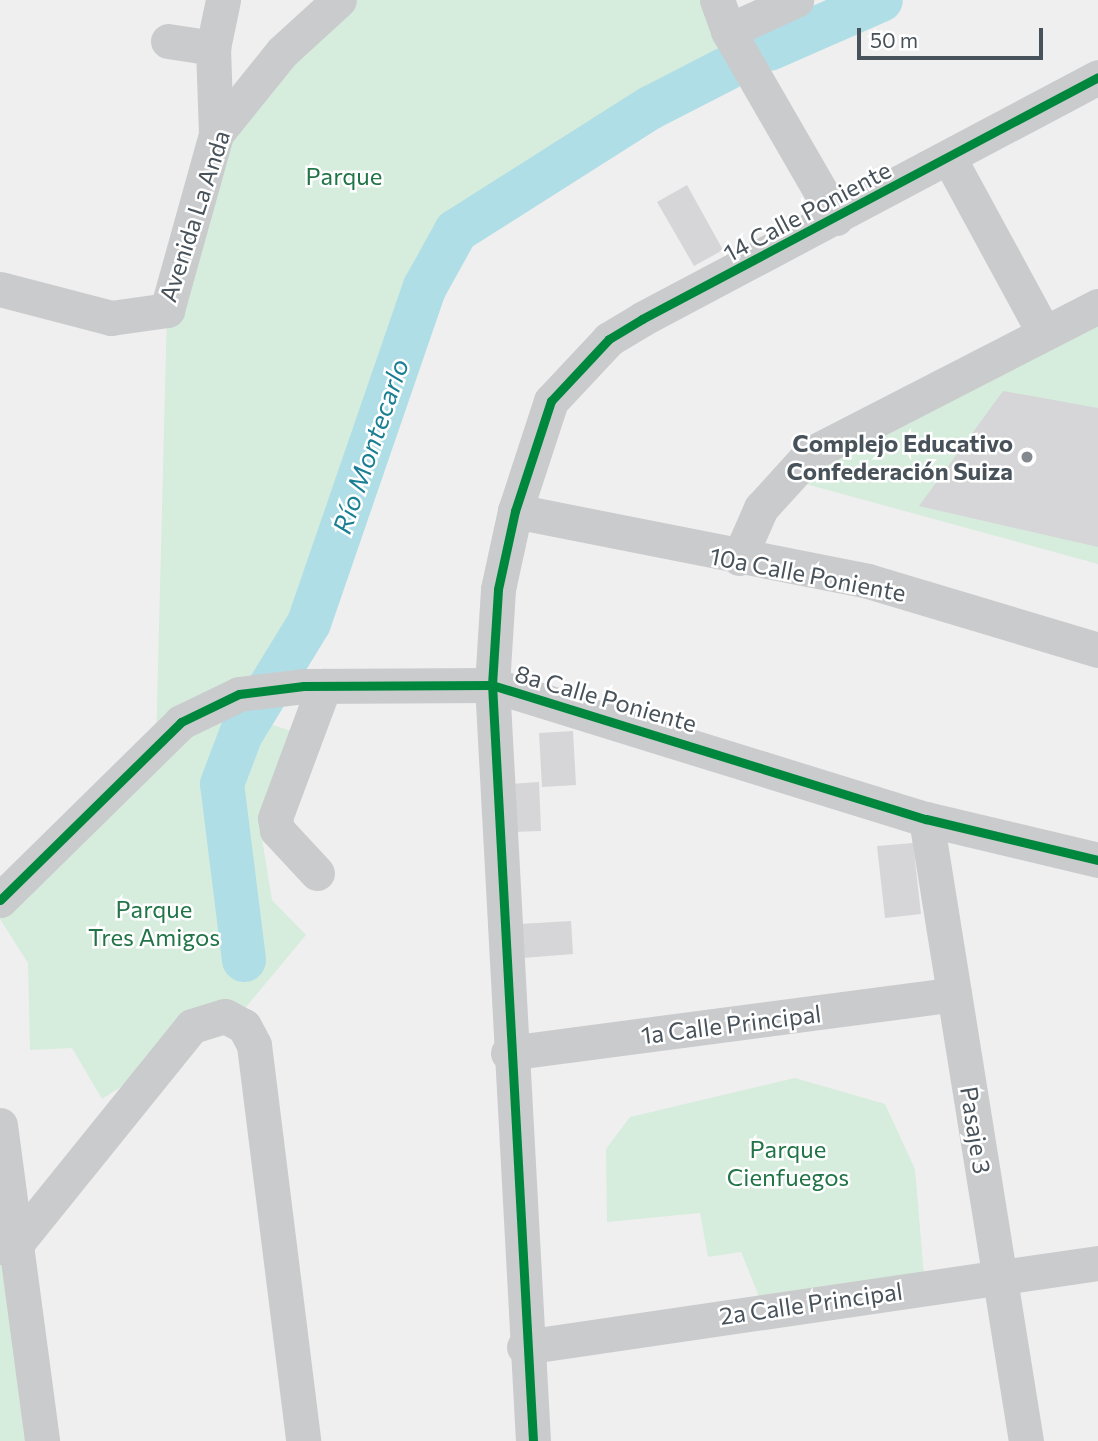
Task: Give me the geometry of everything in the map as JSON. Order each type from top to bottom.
[{"type":"street","points":[[216,134],[213,48],[223,0]]},
{"type":"street","name":"Avenida La Anda","points":[[0,289],[111,318],[167,310],[216,134],[282,51],[339,0]]},
{"type":"street","points":[[796,0],[722,15],[836,218]]},
{"type":"street","points":[[168,41],[213,48]]},
{"type":"street","name":"14 Calle Poniente","points":[[515,511],[551,401],[609,339],[1098,78]]},
{"type":"street","points":[[949,158],[1044,333]]},
{"type":"street","points":[[739,558],[761,508],[810,454],[1098,306]]},
{"type":"street","points":[[515,511],[498,589],[492,685],[508,1053],[524,1347],[533,1441]]},
{"type":"street","name":"10a Calle Poniente","points":[[515,511],[739,558],[868,581],[1098,650]]},
{"type":"street","name":"8a Calle Poniente","points":[[0,900],[181,722],[239,694],[314,686],[492,685],[926,819],[1098,860]]},
{"type":"street","points":[[314,686],[275,818],[277,830],[317,873]]},
{"type":"street","name":"Pasaje 3","points":[[926,819],[1026,1441]]},
{"type":"street","name":"1a Calle Principal","points":[[508,1053],[954,994]]},
{"type":"street","points":[[8,1245],[192,1026],[225,1016],[244,1026],[254,1045],[303,1441]]},
{"type":"street","points":[[0,1125],[8,1245],[42,1441]]},
{"type":"street","name":"2a Calle Principal","points":[[524,1347],[1098,1263]]},
{"type":"green space","name":"Parque","points":[[339,0],[710,0],[726,69],[456,231],[309,623],[219,708],[298,733],[258,814],[272,900],[306,935],[246,1007],[102,1099],[72,1048],[30,1050],[28,963],[0,919],[0,900],[156,746],[167,310],[234,108]]},
{"type":"green space","points":[[1098,306],[1098,564],[784,478]]},
{"type":"green space","name":"Parque Cienfuegos","points":[[795,1078],[885,1104],[915,1169],[925,1287],[764,1309],[741,1252],[708,1257],[700,1213],[607,1222],[606,1149],[630,1117]]},
{"type":"green space","points":[[0,1247],[42,1441],[0,1441]]},
{"type":"building","points":[[687,185],[723,250],[694,266],[657,202]]},
{"type":"building","name":"Complejo Educativo Confederación Suiza","points":[[1003,391],[1098,408],[1098,547],[919,506]]},
{"type":"building","points":[[573,731],[576,785],[542,787],[539,733]]},
{"type":"building","points":[[539,782],[541,831],[512,832],[510,784]]},
{"type":"building","points":[[913,843],[921,914],[885,918],[877,846]]},
{"type":"building","points":[[571,921],[573,954],[523,958],[520,924]]},
{"type":"waterway","name":"Río Montecarlo","points":[[769,49],[881,0]]},
{"type":"waterway","name":"Río Montecarlo","points":[[244,960],[222,784],[241,734],[309,623],[425,287],[456,231],[650,108],[726,69]]},
{"type":"cycle path","points":[[533,1441],[492,685],[498,589],[515,511],[551,401],[609,339],[642,319],[1098,77]]},
{"type":"cycle path","points":[[0,900],[181,722],[239,694],[304,686],[492,685],[926,819],[1098,860]]},
{"type":"place","name":"Complejo Educativo Confederación Suiza","points":[[1027,457]]},
{"type":"park label","name":"Parque Tres Amigos","points":[[154,923]]}]
